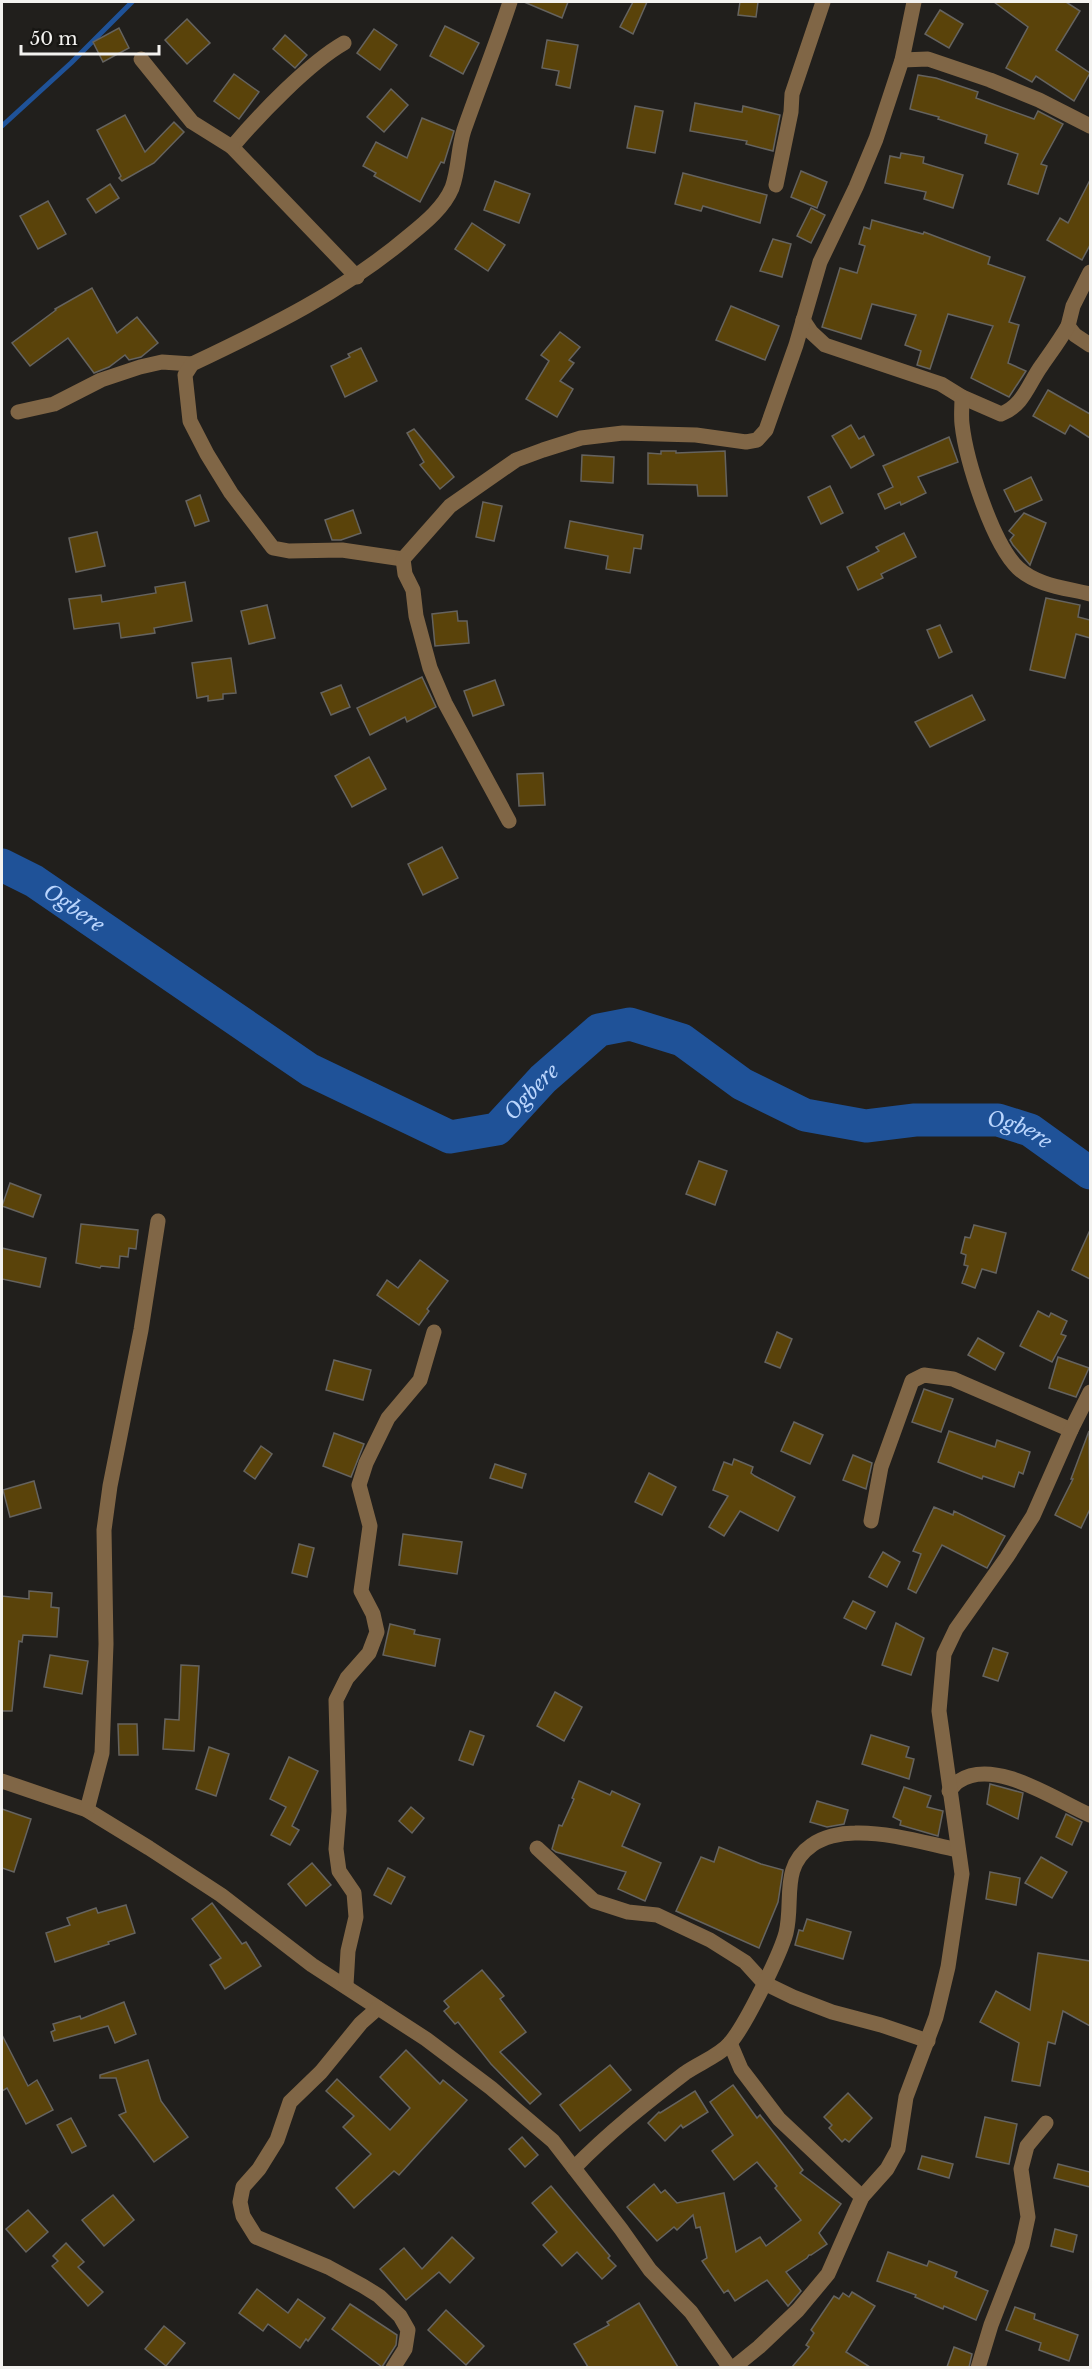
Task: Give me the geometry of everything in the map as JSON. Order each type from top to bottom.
[{"type":"street","points":[[18,412],[54,404],[101,380],[140,367],[162,362],[192,364],[277,324],[384,257],[433,216],[452,188],[463,133],[510,2]]},
{"type":"street","points":[[776,185],[791,112],[792,94],[823,2]]},
{"type":"street","points":[[509,821],[445,703],[430,668],[416,616],[413,590],[405,574],[403,560],[450,506],[516,460],[543,450],[581,438],[623,433],[696,435],[746,442],[757,440],[766,430],[820,262],[876,139],[902,60],[914,2]]},
{"type":"street","points":[[232,147],[294,84],[331,51],[344,43]]},
{"type":"street","points":[[141,59],[192,122],[232,147],[357,276]]},
{"type":"street","points":[[902,60],[928,59],[990,80],[1039,100],[1090,126]]},
{"type":"street","points":[[803,320],[811,332],[825,345],[932,380],[962,397],[1001,414],[1012,410],[1027,393],[1040,367],[1068,326],[1073,306],[1090,272]]},
{"type":"street","points":[[1068,326],[1075,335],[1090,345]]},
{"type":"street","points":[[192,364],[185,375],[190,421],[231,493],[273,548],[289,551],[342,550],[403,560]]},
{"type":"street","points":[[962,397],[962,423],[969,459],[996,536],[1018,568],[1040,582],[1090,594]]},
{"type":"street","points":[[87,1810],[102,1753],[106,1644],[104,1530],[158,1221]]},
{"type":"street","points":[[346,1985],[348,1951],[356,1917],[354,1893],[339,1870],[336,1849],[339,1811],[336,1700],[347,1678],[369,1653],[376,1632],[373,1614],[362,1591],[369,1526],[359,1485],[366,1463],[388,1418],[420,1380],[434,1332]]},
{"type":"street","points":[[871,1521],[881,1467],[899,1413],[912,1381],[924,1375],[953,1380],[1071,1430]]},
{"type":"street","points":[[2,1781],[87,1810],[221,1895],[312,1965],[426,2039],[491,2088],[553,2141],[621,2229],[650,2271],[690,2312],[732,2367],[759,2347],[798,2310],[828,2274],[862,2197],[887,2169],[898,2149],[906,2097],[928,2041],[948,1967],[962,1874],[939,1711],[944,1654],[956,1629],[1033,1516],[1090,1392]]},
{"type":"street","points":[[949,1791],[959,1781],[972,1776],[995,1774],[1025,1783],[1090,1815]]},
{"type":"street","points":[[574,2168],[602,2140],[647,2103],[730,2043],[764,1983],[786,1933],[792,1868],[801,1853],[821,1839],[854,1832],[958,1850]]},
{"type":"street","points":[[537,1848],[594,1901],[628,1912],[657,1915],[710,1940],[745,1962],[764,1983],[793,1997],[832,2012],[928,2041]]},
{"type":"street","points":[[378,2008],[361,2023],[321,2072],[290,2102],[277,2140],[260,2169],[243,2187],[240,2202],[243,2216],[256,2237],[328,2267],[363,2286],[379,2296],[399,2316],[408,2330],[405,2349],[393,2367]]},
{"type":"street","points":[[730,2043],[741,2069],[779,2119],[862,2197]]},
{"type":"street","points":[[978,2367],[991,2325],[1022,2246],[1028,2217],[1021,2169],[1027,2146],[1046,2123]]},
{"type":"building","points":[[524,2],[568,2],[562,18]]},
{"type":"building","points":[[633,2],[647,2],[633,34],[620,27]]},
{"type":"building","points":[[740,2],[758,2],[756,17],[738,15]]},
{"type":"building","points":[[994,2],[1066,2],[1080,11],[1056,50],[1090,73],[1074,101],[1036,76],[1032,82],[1006,68],[1028,27]]},
{"type":"building","points":[[940,10],[963,24],[949,48],[925,34]]},
{"type":"building","points":[[187,19],[210,43],[187,64],[165,40]]},
{"type":"building","points":[[445,26],[479,43],[463,74],[430,56]]},
{"type":"building","points":[[119,28],[129,48],[103,62],[93,42]]},
{"type":"building","points":[[374,29],[397,45],[380,70],[357,53]]},
{"type":"building","points":[[285,35],[307,55],[295,68],[273,49]]},
{"type":"building","points":[[547,40],[578,45],[570,88],[556,85],[559,71],[542,68]]},
{"type":"building","points":[[234,74],[259,92],[239,119],[214,101]]},
{"type":"building","points":[[918,75],[936,78],[978,92],[976,98],[1034,119],[1038,111],[1063,124],[1041,164],[1047,166],[1038,194],[1008,184],[1018,154],[985,143],[987,135],[910,109]]},
{"type":"building","points":[[391,89],[408,105],[384,132],[367,117]]},
{"type":"building","points":[[695,103],[742,112],[743,106],[780,115],[773,151],[746,144],[747,141],[690,131]]},
{"type":"building","points":[[635,106],[663,111],[655,153],[627,148]]},
{"type":"building","points":[[125,115],[145,152],[174,122],[184,132],[154,163],[122,181],[97,130]]},
{"type":"building","points":[[422,118],[454,131],[444,163],[441,162],[420,202],[374,176],[376,173],[363,166],[376,142],[407,158]]},
{"type":"building","points":[[901,153],[924,157],[923,163],[963,175],[953,208],[924,199],[926,192],[885,183],[890,156],[900,158]]},
{"type":"building","points":[[801,171],[827,182],[817,208],[791,197]]},
{"type":"building","points":[[683,173],[767,195],[760,223],[703,206],[701,211],[675,204]]},
{"type":"building","points":[[1090,180],[1090,245],[1082,260],[1047,240],[1060,218],[1068,223]]},
{"type":"building","points":[[495,181],[530,194],[519,223],[484,210]]},
{"type":"building","points":[[110,184],[119,198],[96,213],[87,199]]},
{"type":"building","points":[[48,201],[66,234],[38,249],[20,216]]},
{"type":"building","points":[[811,208],[825,215],[811,243],[797,236]]},
{"type":"building","points":[[872,220],[923,234],[924,232],[990,257],[988,264],[1025,277],[1009,322],[1019,325],[1008,363],[1026,371],[1009,397],[971,378],[993,326],[948,314],[930,369],[917,365],[921,351],[905,345],[916,315],[872,304],[861,339],[822,327],[840,268],[857,273],[865,246],[859,244],[864,227],[870,229]]},
{"type":"building","points":[[472,223],[505,245],[488,271],[455,249]]},
{"type":"building","points":[[773,239],[791,244],[782,277],[760,271]]},
{"type":"building","points":[[92,288],[117,333],[137,317],[158,343],[141,357],[129,360],[125,355],[109,367],[94,373],[68,338],[30,366],[12,343],[55,309]]},
{"type":"building","points":[[731,306],[779,326],[765,360],[716,340]]},
{"type":"building","points":[[560,332],[580,347],[569,360],[574,363],[560,381],[573,389],[557,417],[526,399],[549,361],[541,355]]},
{"type":"building","points":[[361,348],[377,381],[345,397],[331,366],[350,357],[348,354]]},
{"type":"building","points":[[1048,390],[1090,414],[1090,438],[1070,425],[1065,434],[1033,416]]},
{"type":"building","points":[[851,425],[859,439],[864,436],[874,455],[851,468],[832,436]]},
{"type":"building","points":[[414,429],[454,477],[440,489],[420,465],[424,462],[407,433]]},
{"type":"building","points":[[949,437],[958,462],[918,477],[926,493],[901,505],[900,502],[885,509],[878,494],[893,487],[883,466]]},
{"type":"building","points":[[661,451],[676,451],[676,453],[725,451],[727,496],[698,496],[697,485],[648,484],[648,453],[661,454]]},
{"type":"building","points":[[582,455],[614,457],[613,483],[581,481]]},
{"type":"building","points":[[1031,477],[1042,500],[1015,512],[1004,490]]},
{"type":"building","points":[[830,486],[843,513],[821,524],[808,497]]},
{"type":"building","points":[[200,495],[209,521],[195,526],[186,501]]},
{"type":"building","points":[[483,502],[502,506],[494,541],[476,537]]},
{"type":"building","points":[[353,510],[361,533],[341,540],[332,540],[325,520]]},
{"type":"building","points":[[1024,513],[1046,523],[1030,565],[1010,540],[1014,535],[1009,531]]},
{"type":"building","points":[[570,521],[643,535],[641,549],[634,548],[630,573],[606,569],[608,556],[565,548]]},
{"type":"building","points":[[97,532],[105,566],[76,572],[69,538]]},
{"type":"building","points":[[904,533],[916,557],[881,574],[883,578],[858,590],[847,567],[879,551],[876,547]]},
{"type":"building","points":[[185,582],[192,621],[154,628],[155,633],[121,638],[119,623],[74,629],[69,599],[101,595],[102,602],[156,593],[155,587]]},
{"type":"building","points":[[1046,598],[1080,605],[1078,617],[1090,620],[1090,638],[1076,634],[1065,678],[1030,670]]},
{"type":"building","points":[[267,605],[275,638],[249,644],[241,611]]},
{"type":"building","points":[[457,611],[458,621],[467,621],[469,643],[435,646],[432,614]]},
{"type":"building","points":[[940,625],[952,652],[939,658],[927,630]]},
{"type":"building","points":[[231,658],[236,693],[223,694],[223,699],[208,701],[208,696],[197,698],[192,663]]},
{"type":"building","points":[[422,677],[436,707],[407,722],[405,717],[370,735],[357,708]]},
{"type":"building","points":[[495,680],[504,705],[473,716],[464,691]]},
{"type":"building","points":[[341,685],[350,707],[331,715],[321,693]]},
{"type":"building","points":[[972,695],[985,720],[930,747],[915,722]]},
{"type":"building","points":[[369,757],[386,789],[352,807],[335,776]]},
{"type":"building","points":[[543,773],[545,805],[519,806],[517,774]]},
{"type":"building","points":[[442,847],[458,878],[423,895],[408,864]]},
{"type":"building","points":[[699,1161],[727,1171],[715,1205],[686,1194]]},
{"type":"building","points":[[10,1183],[41,1195],[33,1217],[2,1206]]},
{"type":"building","points":[[81,1224],[138,1230],[136,1249],[129,1248],[128,1257],[120,1256],[119,1268],[101,1266],[100,1268],[76,1263]]},
{"type":"building","points":[[974,1225],[1006,1233],[996,1273],[982,1269],[975,1288],[962,1283],[968,1266],[964,1265],[966,1255],[961,1253],[965,1237],[970,1238]]},
{"type":"building","points":[[1090,1230],[1090,1279],[1072,1270]]},
{"type":"building","points":[[2,1248],[46,1258],[40,1287],[2,1279]]},
{"type":"building","points":[[420,1260],[448,1281],[427,1309],[429,1311],[419,1325],[377,1295],[387,1280],[398,1288]]},
{"type":"building","points":[[1038,1311],[1049,1317],[1051,1313],[1067,1321],[1061,1334],[1066,1336],[1052,1362],[1020,1346]]},
{"type":"building","points":[[777,1332],[792,1339],[780,1368],[765,1362]]},
{"type":"building","points":[[978,1338],[1004,1353],[995,1370],[968,1355]]},
{"type":"building","points":[[1058,1357],[1089,1368],[1076,1397],[1049,1388]]},
{"type":"building","points":[[334,1360],[371,1370],[363,1400],[326,1390]]},
{"type":"building","points":[[924,1389],[953,1399],[941,1432],[912,1422]]},
{"type":"building","points":[[794,1422],[823,1435],[810,1464],[781,1451]]},
{"type":"building","points":[[949,1431],[995,1447],[997,1440],[1030,1452],[1023,1474],[1019,1472],[1014,1487],[983,1476],[982,1479],[938,1462]]},
{"type":"building","points":[[1089,1431],[1090,1509],[1081,1528],[1055,1515],[1073,1479],[1071,1479]]},
{"type":"building","points":[[334,1433],[364,1444],[351,1477],[323,1466]]},
{"type":"building","points":[[261,1446],[272,1454],[255,1479],[244,1471]]},
{"type":"building","points":[[853,1455],[872,1463],[866,1489],[843,1480]]},
{"type":"building","points":[[734,1459],[753,1467],[751,1473],[755,1476],[795,1497],[778,1531],[740,1511],[724,1536],[709,1527],[728,1496],[713,1490],[724,1462],[732,1465]]},
{"type":"building","points":[[495,1464],[526,1474],[522,1488],[490,1478]]},
{"type":"building","points":[[649,1473],[676,1487],[662,1515],[635,1502]]},
{"type":"building","points":[[34,1481],[41,1508],[10,1517],[3,1490]]},
{"type":"building","points":[[934,1507],[953,1515],[954,1511],[1005,1536],[987,1568],[942,1545],[916,1593],[908,1589],[921,1554],[913,1551]]},
{"type":"building","points":[[403,1534],[462,1542],[457,1574],[399,1565]]},
{"type":"building","points":[[299,1544],[314,1548],[307,1577],[292,1573]]},
{"type":"building","points":[[883,1552],[900,1562],[887,1587],[869,1577]]},
{"type":"building","points":[[29,1591],[52,1593],[51,1607],[59,1608],[57,1637],[23,1635],[22,1642],[19,1641],[12,1711],[2,1711],[2,1596],[29,1599]]},
{"type":"building","points":[[853,1601],[875,1612],[866,1629],[844,1618]]},
{"type":"building","points":[[896,1623],[924,1638],[911,1675],[882,1665]]},
{"type":"building","points":[[390,1624],[415,1630],[414,1634],[440,1639],[435,1666],[383,1655]]},
{"type":"building","points":[[993,1648],[1008,1653],[998,1681],[983,1676]]},
{"type":"building","points":[[50,1655],[88,1661],[82,1694],[44,1687]]},
{"type":"building","points":[[181,1665],[199,1666],[194,1751],[163,1749],[165,1719],[179,1720]]},
{"type":"building","points":[[555,1692],[582,1707],[564,1741],[537,1726]]},
{"type":"building","points":[[118,1724],[137,1724],[138,1755],[119,1755]]},
{"type":"building","points":[[470,1731],[484,1736],[473,1765],[459,1760]]},
{"type":"building","points":[[871,1735],[909,1747],[906,1757],[914,1759],[909,1779],[862,1764]]},
{"type":"building","points":[[209,1747],[229,1754],[216,1796],[196,1789]]},
{"type":"building","points":[[289,1757],[318,1771],[292,1826],[299,1830],[290,1845],[271,1835],[286,1807],[270,1799]]},
{"type":"building","points":[[579,1781],[610,1795],[612,1791],[640,1804],[622,1846],[661,1863],[645,1901],[618,1889],[626,1872],[552,1849],[559,1825],[562,1826]]},
{"type":"building","points":[[990,1784],[1023,1793],[1018,1819],[987,1804]]},
{"type":"building","points":[[904,1787],[931,1796],[927,1807],[943,1811],[938,1836],[900,1825],[901,1821],[893,1817]]},
{"type":"building","points":[[817,1801],[848,1810],[844,1824],[827,1827],[810,1822]]},
{"type":"building","points":[[411,1807],[424,1818],[412,1833],[399,1821]]},
{"type":"building","points":[[2,1809],[31,1819],[14,1872],[2,1868]]},
{"type":"building","points":[[1066,1814],[1082,1822],[1072,1845],[1056,1837]]},
{"type":"building","points":[[719,1847],[783,1870],[778,1902],[759,1948],[676,1911],[701,1857],[714,1862]]},
{"type":"building","points":[[1041,1857],[1067,1872],[1052,1898],[1025,1883]]},
{"type":"building","points":[[312,1863],[331,1885],[306,1906],[288,1884]]},
{"type":"building","points":[[388,1868],[405,1877],[391,1904],[374,1895]]},
{"type":"building","points":[[990,1872],[1020,1878],[1016,1905],[986,1899]]},
{"type":"building","points":[[212,1903],[242,1944],[246,1942],[261,1966],[225,1989],[210,1965],[221,1958],[192,1919]]},
{"type":"building","points":[[126,1905],[135,1933],[55,1962],[46,1933],[70,1925],[67,1918],[96,1908],[98,1913]]},
{"type":"building","points":[[807,1919],[851,1932],[843,1959],[795,1945],[799,1930],[803,1931]]},
{"type":"building","points":[[1038,1953],[1090,1961],[1090,2026],[1063,2011],[1055,2044],[1048,2042],[1040,2086],[1012,2081],[1019,2043],[980,2022],[996,1991],[1030,2010]]},
{"type":"building","points":[[482,1970],[504,1996],[500,1999],[526,2032],[500,2052],[541,2094],[530,2104],[491,2064],[458,2022],[455,2024],[444,2011],[449,2007],[444,2001]]},
{"type":"building","points":[[124,2002],[136,2034],[115,2043],[108,2026],[54,2041],[51,2032],[55,2030],[53,2024],[80,2016],[81,2019]]},
{"type":"building","points":[[2,2035],[28,2086],[37,2080],[53,2110],[26,2124],[7,2088],[2,2091]]},
{"type":"building","points":[[406,2050],[440,2084],[443,2080],[467,2100],[399,2175],[394,2171],[354,2208],[336,2188],[371,2154],[343,2127],[354,2116],[326,2091],[337,2079],[390,2130],[410,2108],[380,2077]]},
{"type":"building","points":[[148,2060],[161,2101],[188,2137],[154,2162],[119,2115],[126,2112],[116,2078],[100,2078],[100,2075]]},
{"type":"building","points":[[610,2065],[631,2090],[580,2131],[560,2105]]},
{"type":"building","points":[[733,2085],[757,2118],[760,2115],[803,2170],[800,2173],[841,2204],[819,2233],[827,2244],[786,2272],[801,2291],[788,2306],[767,2280],[735,2301],[728,2290],[724,2293],[702,2261],[707,2258],[700,2227],[696,2228],[693,2215],[677,2230],[674,2227],[657,2241],[627,2207],[654,2184],[661,2193],[665,2190],[677,2203],[724,2193],[736,2252],[760,2237],[766,2246],[801,2220],[757,2162],[734,2180],[712,2151],[733,2135],[710,2102]]},
{"type":"building","points":[[695,2091],[708,2112],[683,2128],[681,2125],[665,2141],[648,2123],[659,2112]]},
{"type":"building","points":[[848,2093],[872,2118],[849,2142],[845,2139],[842,2142],[829,2128],[832,2125],[824,2117]]},
{"type":"building","points":[[985,2117],[1017,2124],[1009,2164],[976,2157]]},
{"type":"building","points":[[71,2118],[86,2146],[72,2153],[57,2125]]},
{"type":"building","points":[[522,2137],[538,2155],[525,2167],[509,2149]]},
{"type":"building","points":[[922,2156],[953,2164],[949,2178],[918,2169]]},
{"type":"building","points":[[1058,2164],[1090,2172],[1090,2187],[1054,2178]]},
{"type":"building","points":[[551,2186],[616,2266],[602,2279],[577,2252],[562,2266],[543,2245],[557,2232],[532,2203]]},
{"type":"building","points":[[113,2195],[134,2220],[104,2246],[82,2220]]},
{"type":"building","points":[[28,2210],[48,2232],[26,2252],[6,2229]]},
{"type":"building","points":[[1055,2229],[1077,2235],[1073,2252],[1051,2246]]},
{"type":"building","points":[[452,2237],[474,2258],[450,2283],[439,2272],[406,2300],[380,2269],[404,2248],[422,2269]]},
{"type":"building","points":[[66,2243],[84,2262],[78,2267],[103,2292],[88,2306],[52,2266],[58,2261],[53,2256]]},
{"type":"building","points":[[888,2252],[927,2266],[929,2261],[957,2272],[955,2277],[988,2291],[976,2320],[944,2306],[943,2309],[915,2297],[916,2295],[877,2281]]},
{"type":"building","points":[[257,2289],[288,2313],[298,2299],[325,2318],[300,2348],[268,2324],[263,2331],[239,2313]]},
{"type":"building","points":[[852,2292],[875,2306],[846,2352],[870,2367],[792,2367],[809,2347],[806,2345],[814,2333],[811,2330],[834,2296],[839,2299],[843,2293],[849,2297]]},
{"type":"building","points":[[639,2303],[678,2367],[588,2367],[574,2344],[609,2325],[607,2322]]},
{"type":"building","points":[[350,2304],[397,2335],[396,2345],[382,2367],[332,2329]]},
{"type":"building","points":[[1015,2307],[1035,2314],[1034,2319],[1078,2335],[1069,2361],[1039,2350],[1041,2343],[1006,2330]]},
{"type":"building","points":[[446,2310],[484,2346],[466,2365],[428,2330]]},
{"type":"building","points":[[164,2326],[185,2343],[166,2366],[145,2349]]},
{"type":"building","points":[[954,2347],[972,2354],[969,2367],[947,2367]]},
{"type":"waterway","points":[[2,126],[71,63],[132,2]]},
{"type":"waterway","name":"Ogbere","points":[[2,865],[34,881],[310,1070],[450,1137],[497,1129],[543,1079],[599,1030],[630,1024],[682,1040],[742,1084],[805,1115],[866,1126],[915,1120],[998,1120],[1030,1130],[1090,1173]]}]
